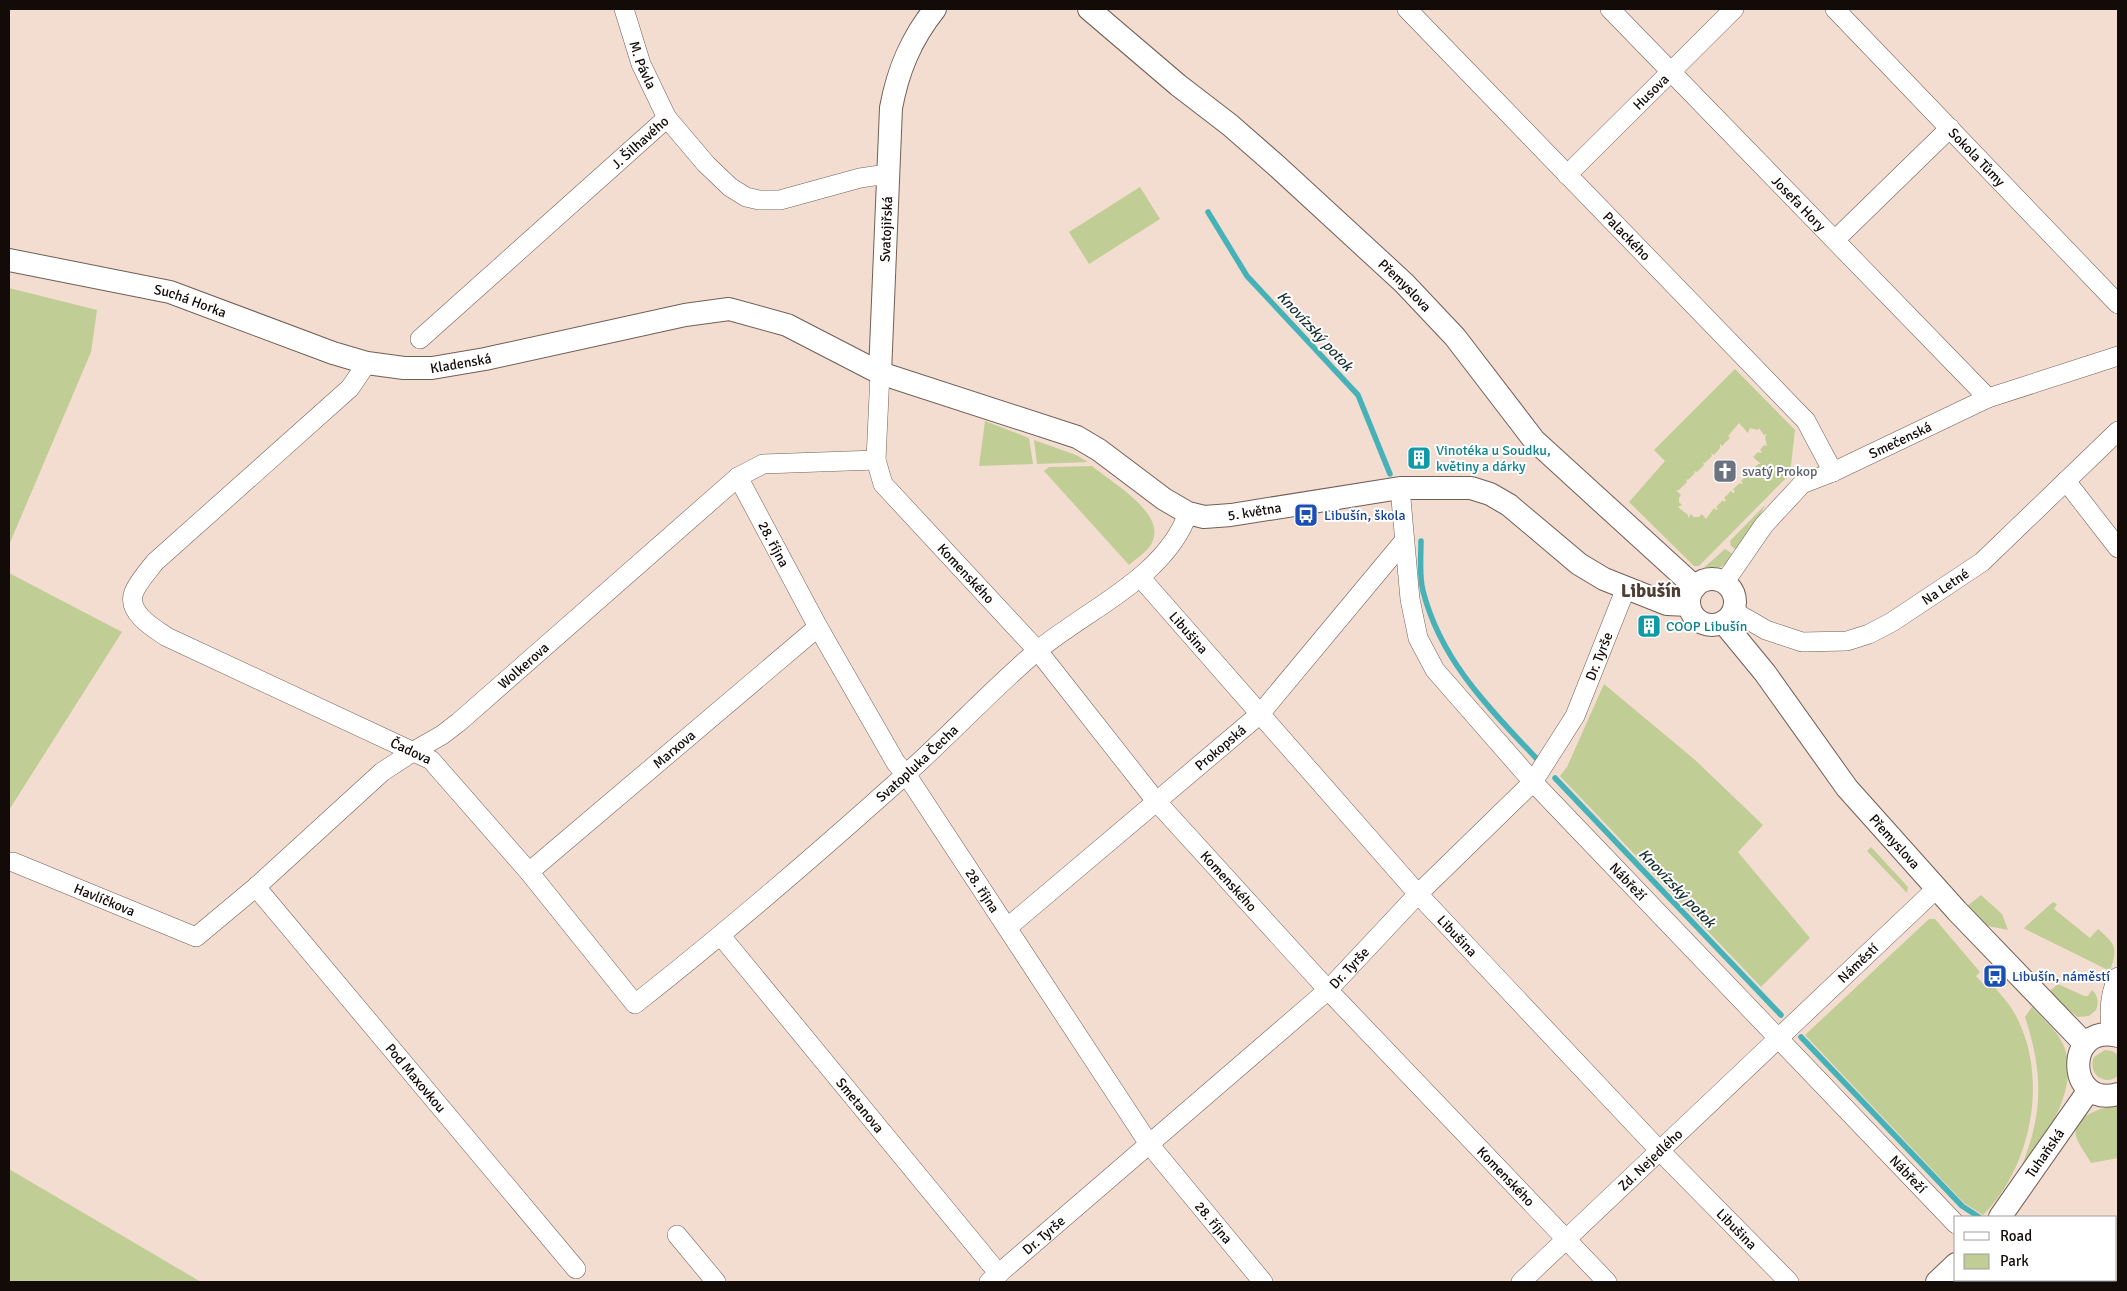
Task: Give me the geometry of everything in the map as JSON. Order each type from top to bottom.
[{"type":"street","name":"M. Pávla","points":[[624,9],[641,64],[667,118]]},
{"type":"street","name":"Svatojiřská","points":[[876,460],[891,108],[903,60],[921,27],[935,9]]},
{"type":"street","name":"Přemyslova","points":[[1089,9],[1178,86],[1230,125],[1404,283],[1455,337],[1534,440],[1692,596],[1693,614],[1704,624],[1713,625],[1728,617]]},
{"type":"street","name":"Palackého","points":[[1407,9],[1806,421],[1833,472]]},
{"type":"street","name":"Josefa Hory","points":[[1610,9],[1836,239],[1988,398]]},
{"type":"street","name":"Husova","points":[[1567,175],[1734,9]]},
{"type":"street","name":"Sokola Tůmy","points":[[1835,9],[2118,304]]},
{"type":"street","name":"J. Šilhavého","points":[[420,339],[667,118],[706,164],[730,187],[746,197],[759,200],[780,200],[860,178],[887,174]]},
{"type":"street","points":[[1836,239],[1950,128]]},
{"type":"street","name":"Suchá Horka","points":[[9,260],[170,292],[332,353],[367,363]]},
{"type":"street","name":"Kladenská","points":[[367,363],[404,368],[432,368],[485,359],[686,315],[729,309],[787,325],[880,373]]},
{"type":"street","name":"Smečenská","points":[[1724,583],[1764,525],[1802,484],[1833,472],[1988,398],[2118,356]]},
{"type":"street","name":"Čadova","points":[[367,363],[350,388],[155,562],[134,591],[133,599],[136,609],[147,625],[167,637],[432,760],[529,872],[635,1004]]},
{"type":"street","name":"5. května","points":[[880,373],[1077,438],[1100,450],[1164,499],[1188,513],[1204,517],[1230,515],[1400,488],[1471,488],[1490,494],[1509,505],[1579,564],[1604,579],[1667,604],[1692,596]]},
{"type":"street","name":"Na Letné","points":[[1728,617],[1802,642],[1847,641],[1869,634],[1892,622],[1982,562],[2118,431]]},
{"type":"street","name":"Wolkerova","points":[[196,937],[256,887],[382,772],[442,735],[459,722],[738,477],[762,464],[876,460]]},
{"type":"street","name":"Komenského","points":[[876,460],[883,484],[1038,651],[1156,801],[1328,990],[1607,1282]]},
{"type":"street","name":"28. října","points":[[738,477],[818,627],[896,763],[906,774],[1008,927],[1149,1144],[1263,1282]]},
{"type":"street","points":[[2066,481],[2118,548]]},
{"type":"street","name":"Nábřeží","points":[[1400,488],[1410,599],[1418,638],[1435,670],[1533,782],[1954,1222]]},
{"type":"street","name":"Svatopluka Čecha","points":[[635,1004],[721,936],[906,774],[1038,651],[1140,577],[1172,545],[1182,529],[1188,513]]},
{"type":"street","name":"Prokopská","points":[[1008,927],[1260,714],[1404,541]]},
{"type":"street","name":"Libušina","points":[[1140,577],[1418,894],[1659,1150],[1789,1282]]},
{"type":"street","points":[[1692,596],[1708,580],[1724,583]]},
{"type":"street","name":"Přemyslova","points":[[1724,583],[1733,595],[1728,617],[1830,767],[1936,888],[2085,1044]]},
{"type":"street","name":"Dr. Tyrše","points":[[994,1278],[1328,990],[1418,894],[1533,782],[1575,716],[1626,588]]},
{"type":"street","name":"Marxova","points":[[529,872],[818,627]]},
{"type":"street","name":"Havlíčkova","points":[[13,862],[196,937]]},
{"type":"street","name":"Pod Maxovkou","points":[[256,887],[576,1270]]},
{"type":"street","name":"Náměstí","points":[[1778,1038],[1936,888]]},
{"type":"street","name":"Smetanova","points":[[721,936],[994,1278]]},
{"type":"street","points":[[2118,977],[2114,986],[2111,1005],[2115,1036],[2100,1035],[2085,1044],[2079,1056],[2077,1068],[2081,1080],[2090,1090],[2105,1096],[2118,1094]]},
{"type":"street","name":"Zd. Nejedlého","points":[[1522,1282],[1778,1038]]},
{"type":"street","name":"Tuhaňská","points":[[2003,1214],[2090,1090]]},
{"type":"street","points":[[677,1235],[716,1282]]},
{"type":"green space","points":[[1140,187],[1160,219],[1089,264],[1069,232]]},
{"type":"green space","points":[[9,288],[97,310],[91,352],[9,545]]},
{"type":"green space","points":[[1735,369],[1795,430],[1790,474],[1699,566],[1694,566],[1629,502],[1665,461],[1654,450]],"holes":[[[1739,423],[1748,433],[1750,428],[1758,430],[1759,428],[1764,435],[1767,434],[1765,437],[1767,446],[1764,445],[1760,450],[1762,452],[1758,452],[1753,457],[1761,464],[1758,464],[1750,472],[1752,474],[1750,476],[1748,474],[1741,481],[1743,483],[1740,483],[1733,489],[1735,492],[1731,491],[1724,498],[1726,500],[1724,502],[1723,500],[1716,507],[1718,509],[1714,508],[1706,519],[1702,514],[1699,517],[1694,517],[1691,514],[1688,518],[1688,515],[1678,507],[1682,505],[1679,502],[1681,495],[1676,490],[1679,490],[1687,482],[1686,479],[1688,480],[1695,473],[1694,471],[1697,472],[1704,465],[1703,462],[1705,463],[1712,456],[1711,453],[1714,455],[1720,448],[1720,444],[1722,446],[1730,438],[1728,436]]]},
{"type":"green space","points":[[985,421],[1029,438],[1033,464],[979,466]]},
{"type":"green space","points":[[1034,440],[1076,455],[1088,462],[1037,464]]},
{"type":"green space","points":[[1092,466],[1133,498],[1151,519],[1154,529],[1153,540],[1143,554],[1129,565],[1044,471],[1049,467]]},
{"type":"green space","points":[[1765,505],[1756,523],[1736,550],[1731,546],[1730,541]]},
{"type":"green space","points":[[1725,549],[1733,554],[1723,566],[1715,570],[1699,572]]},
{"type":"green space","points":[[9,573],[122,632],[9,810]]},
{"type":"green space","points":[[1604,684],[1694,759],[1763,825],[1738,852],[1810,938],[1761,987],[1560,776],[1567,767]]},
{"type":"green space","points":[[1871,847],[1908,887],[1907,893],[1867,851]]},
{"type":"green space","points":[[1981,895],[2002,914],[2008,930],[1988,926],[1966,907]]},
{"type":"green space","points":[[2053,902],[2057,904],[2054,909],[2090,938],[2098,929],[2109,939],[2114,947],[2114,957],[2110,971],[2024,928]]},
{"type":"green space","points":[[1929,919],[1935,919],[1980,972],[1976,976],[1986,987],[1991,983],[2016,1015],[2027,1044],[2032,1069],[2033,1096],[2030,1122],[2023,1148],[2013,1173],[2000,1195],[1983,1215],[1964,1203],[1805,1035]]},
{"type":"green space","points":[[2058,984],[2084,996],[2088,996],[2092,990],[2096,994],[2097,999],[2096,1010],[2089,1016],[2078,1017],[2047,993]]},
{"type":"green space","points":[[2032,1007],[2052,1028],[2062,1042],[2068,1060],[2068,1078],[2064,1097],[2056,1116],[2036,1152],[2015,1182],[2031,1139],[2038,1101],[2036,1061],[2025,1017]]},
{"type":"green space","points":[[2105,1050],[2112,1051],[2118,1055],[2118,1076],[2113,1079],[2107,1080],[2098,1077],[2093,1068],[2094,1057]]},
{"type":"green space","points":[[2118,1105],[2118,1158],[2091,1163],[2077,1139],[2076,1131],[2078,1124],[2089,1114]]},
{"type":"green space","points":[[9,1169],[201,1282],[9,1282]]},
{"type":"waterway","name":"Knovízský potok","points":[[1208,212],[1247,276],[1358,395],[1390,474]]},
{"type":"waterway","name":"Knovízský potok","points":[[1421,541],[1423,591],[1431,616],[1442,640],[1454,661],[1484,702],[1536,758]]},
{"type":"waterway","name":"Knovízský potok","points":[[1555,778],[1781,1015]]},
{"type":"waterway","name":"Knovízský potok","points":[[1801,1037],[1962,1206],[1977,1216]]},
{"type":"place","name":"Vinotéka u Soudku, květiny a dárky","points":[[1419,458]]},
{"type":"place","name":"svatý Prokop","points":[[1725,471]]},
{"type":"place","name":"Libušín, škola","points":[[1306,515]]},
{"type":"place","name":"COOP Libušín","points":[[1649,626]]},
{"type":"place","name":"Libušín, náměstí","points":[[1995,976]]},
{"type":"district","name":"Libušín","points":[[1651,591]]}]
